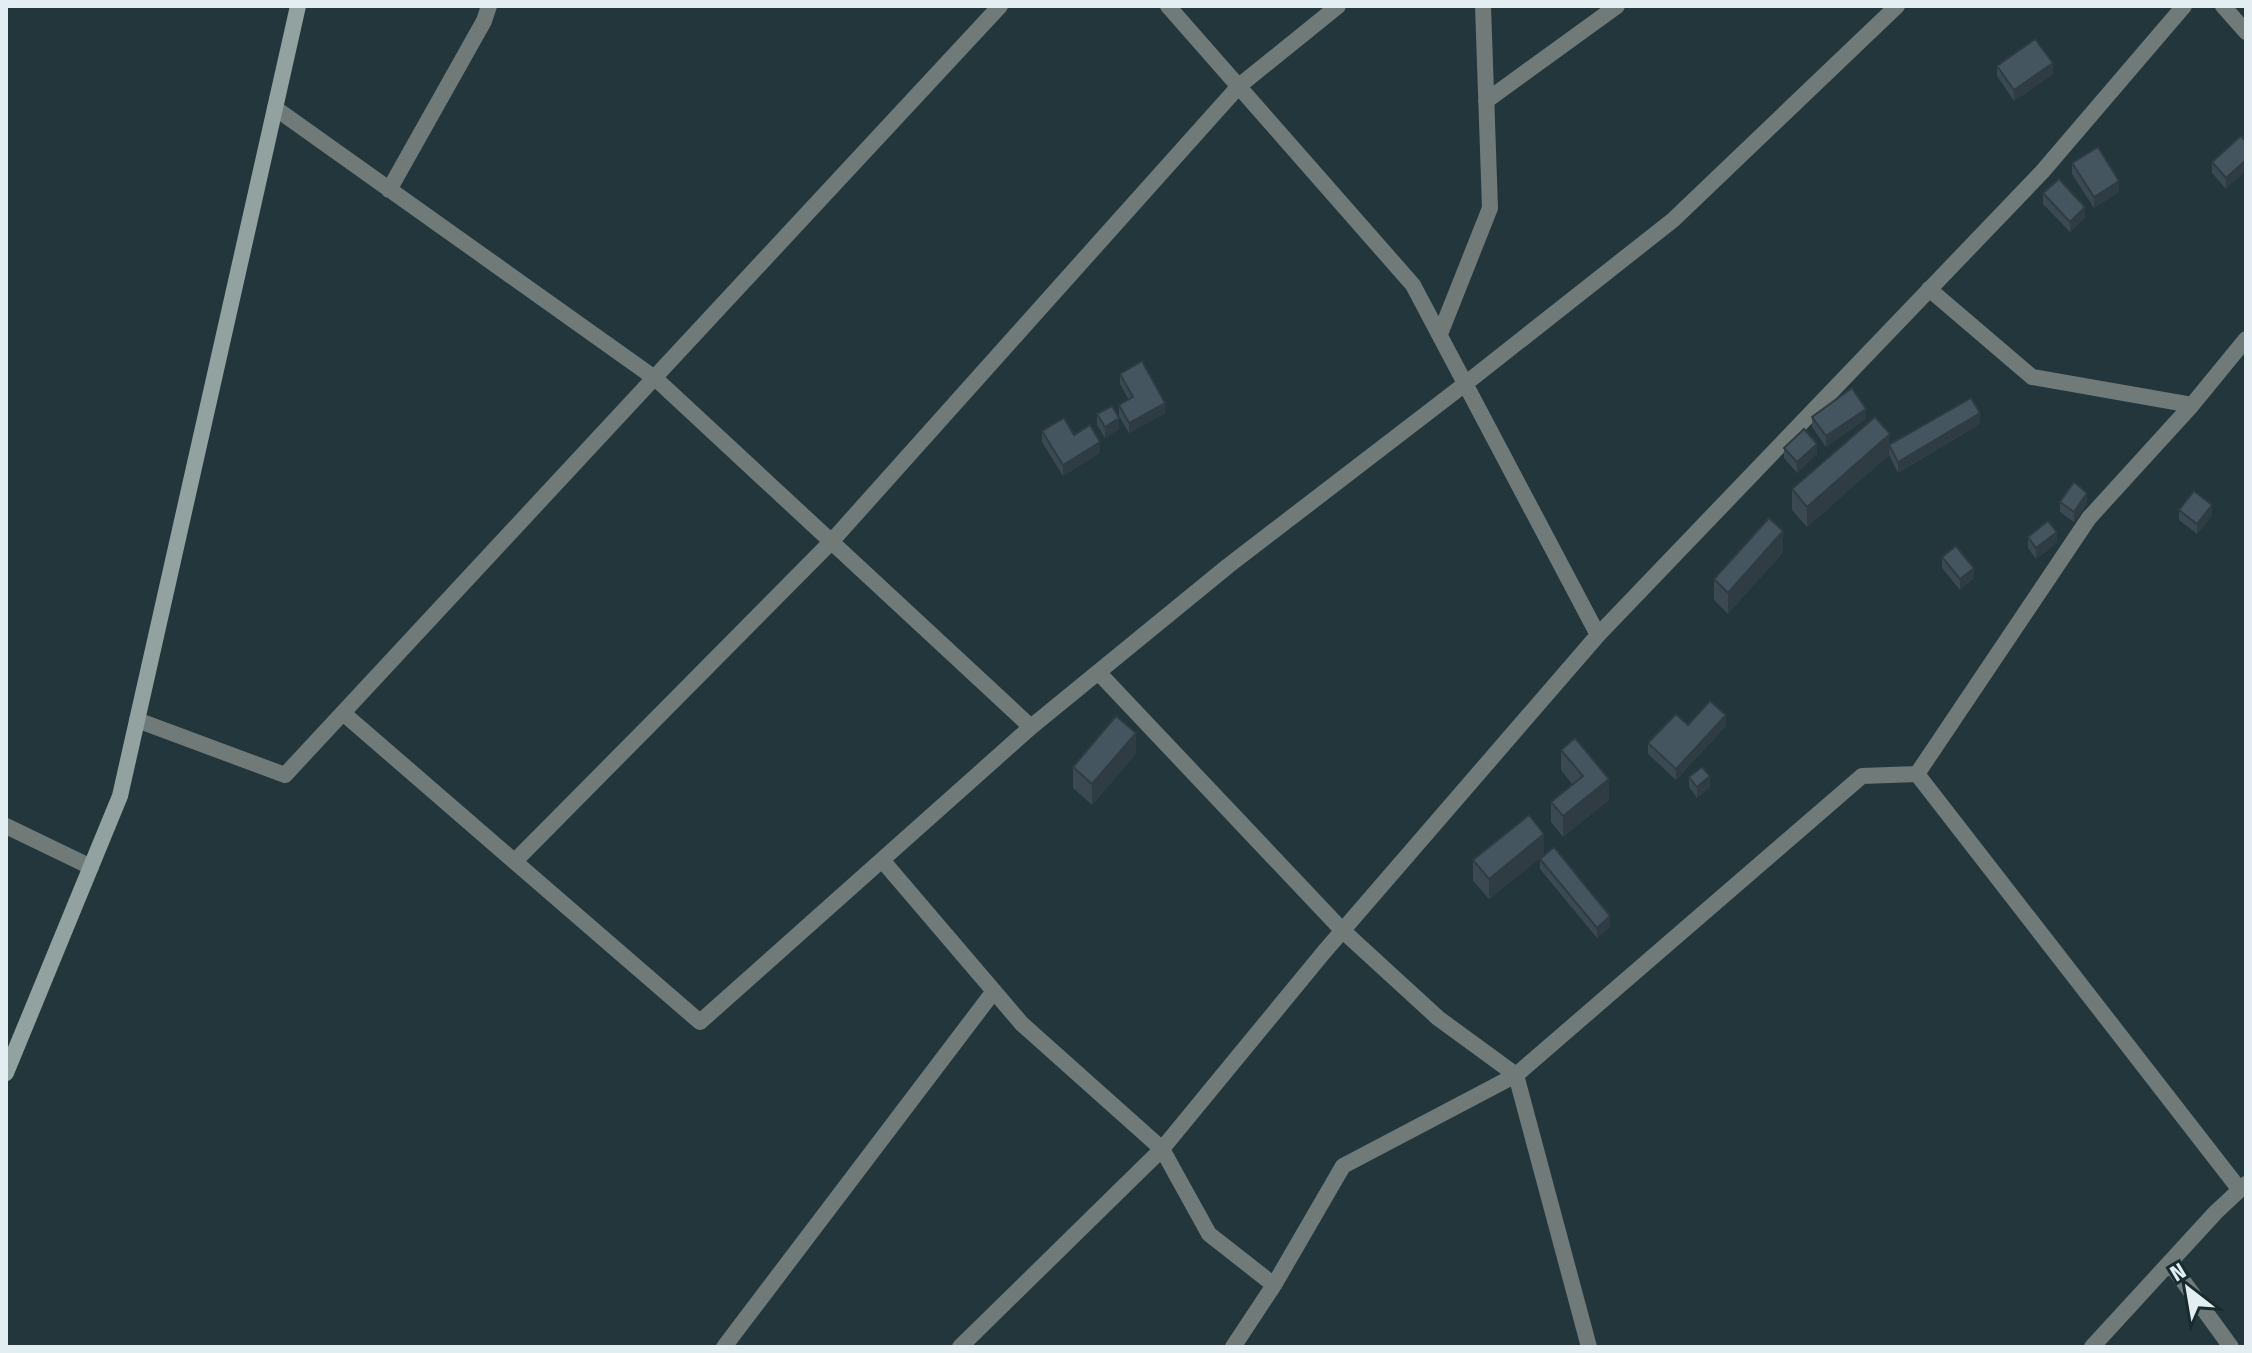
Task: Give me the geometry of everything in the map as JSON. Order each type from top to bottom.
[{"type":"street","points":[[6,1073],[120,796],[298,6]]},
{"type":"street","points":[[389,190],[484,21],[489,6]]},
{"type":"street","points":[[137,720],[285,775],[1000,6]]},
{"type":"street","points":[[1168,6],[1413,285],[1598,635]]},
{"type":"street","points":[[515,861],[831,542],[1239,86],[1338,6]]},
{"type":"street","points":[[1440,334],[1490,208],[1483,6]]},
{"type":"street","points":[[1486,101],[1617,6]]},
{"type":"street","points":[[343,713],[700,1022],[1031,727],[1228,566],[1673,220],[1897,6]]},
{"type":"street","points":[[960,1347],[1162,1149],[1342,930],[1598,635],[2042,172],[2184,6]]},
{"type":"street","points":[[2223,6],[2246,32]]},
{"type":"street","points":[[275,108],[656,379],[1031,727]]},
{"type":"street","points":[[1929,289],[2032,377],[2192,405]]},
{"type":"street","points":[[1917,774],[2089,518],[2192,405],[2246,339]]},
{"type":"street","points":[[1098,672],[1342,930],[1438,1018],[1516,1075],[1589,1347]]},
{"type":"street","points":[[1233,1347],[1274,1285],[1343,1166],[1516,1075],[1862,776],[1917,774]]},
{"type":"street","points":[[1917,774],[2243,1187],[2216,1212],[2092,1347]]},
{"type":"street","points":[[6,826],[91,867]]},
{"type":"street","points":[[882,860],[1022,1024],[1162,1149],[1209,1234],[1274,1285]]},
{"type":"street","points":[[724,1347],[994,991]]},
{"type":"street","points":[[2170,1263],[2231,1347]]},
{"type":"building","points":[[2035,39],[2053,63],[2014,90],[1997,66]]},
{"type":"building","points":[[2241,136],[2246,142],[2246,160],[2226,178],[2212,162]]},
{"type":"building","points":[[2098,147],[2119,181],[2094,197],[2072,163]]},
{"type":"building","points":[[2059,179],[2085,207],[2070,222],[2043,193]]},
{"type":"building","points":[[1142,361],[1165,403],[1129,423],[1119,405],[1133,397],[1120,374]]},
{"type":"building","points":[[1852,388],[1866,409],[1826,436],[1812,417]]},
{"type":"building","points":[[1971,398],[1980,413],[1898,462],[1889,445]]},
{"type":"building","points":[[1112,406],[1119,418],[1105,427],[1097,414]]},
{"type":"building","points":[[1875,417],[1890,434],[1807,507],[1792,489]]},
{"type":"building","points":[[1064,418],[1074,435],[1090,425],[1100,442],[1063,465],[1042,431]]},
{"type":"building","points":[[1804,429],[1817,444],[1797,462],[1784,448]]},
{"type":"building","points":[[2074,482],[2087,493],[2074,512],[2060,502]]},
{"type":"building","points":[[2194,491],[2212,505],[2197,524],[2179,510]]},
{"type":"building","points":[[1769,518],[1783,531],[1728,593],[1714,579]]},
{"type":"building","points":[[2048,521],[2057,532],[2036,548],[2028,537]]},
{"type":"building","points":[[1956,546],[1974,568],[1960,579],[1942,557]]},
{"type":"building","points":[[1710,701],[1726,715],[1676,769],[1648,743],[1676,714],[1688,725]]},
{"type":"building","points":[[1116,716],[1136,733],[1092,784],[1073,767]]},
{"type":"building","points":[[1575,738],[1609,779],[1563,816],[1551,802],[1583,776],[1561,750]]},
{"type":"building","points":[[1702,767],[1710,776],[1697,787],[1689,777]]},
{"type":"building","points":[[1529,815],[1544,834],[1489,879],[1473,860]]},
{"type":"building","points":[[1554,847],[1610,916],[1597,928],[1540,859]]}]
